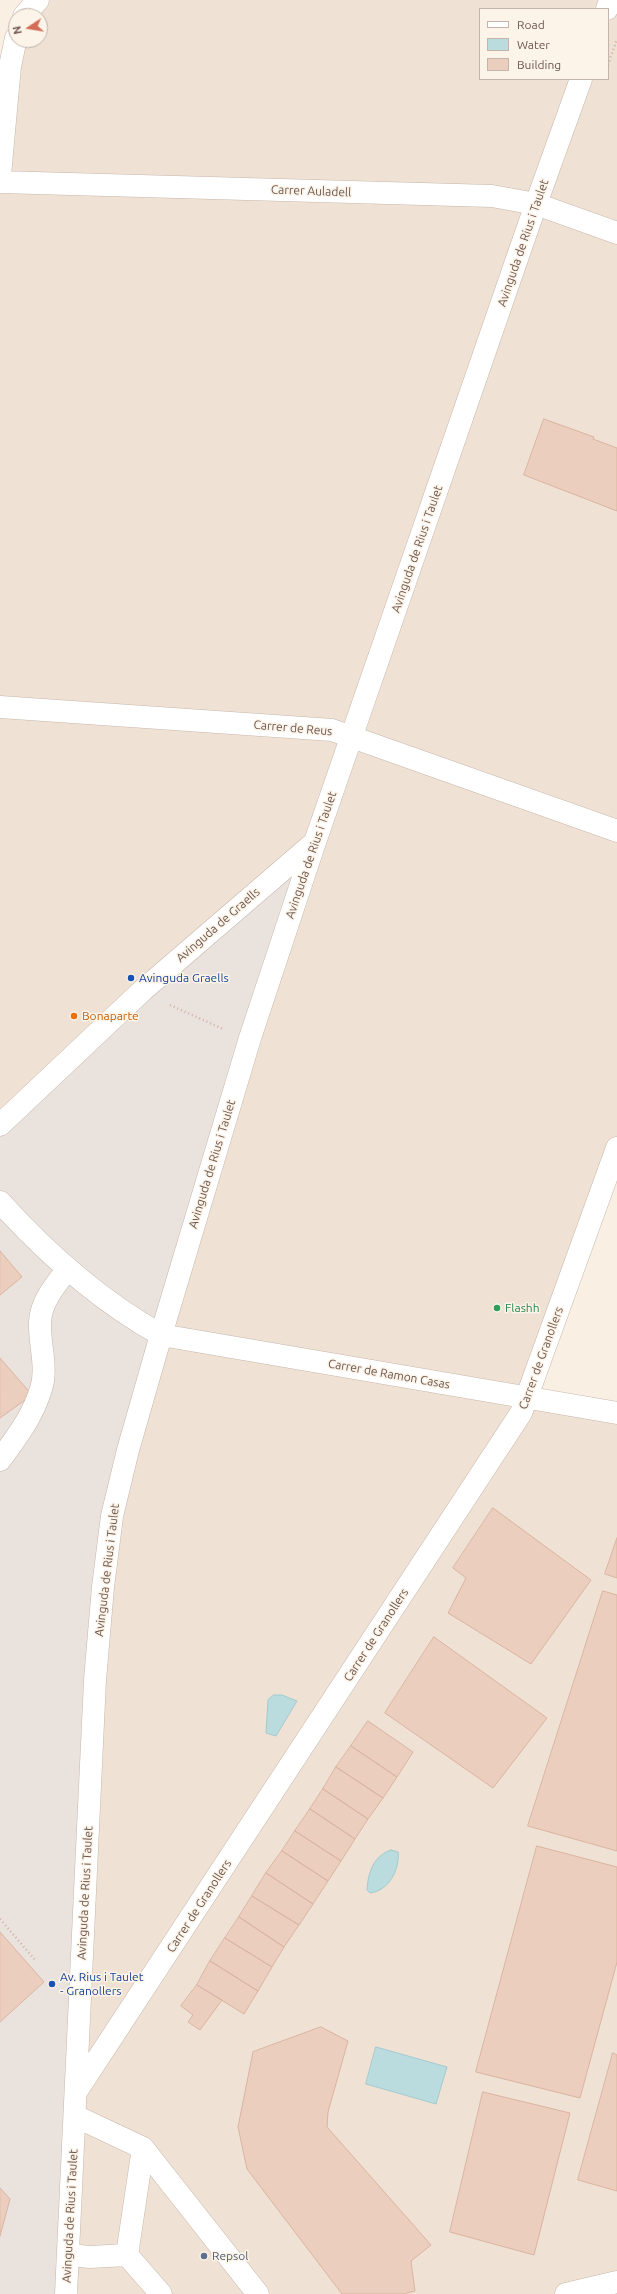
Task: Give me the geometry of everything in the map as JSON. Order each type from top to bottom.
[{"type":"street","points":[[31,8],[38,0]]},
{"type":"street","points":[[0,175],[10,66],[14,48]]},
{"type":"street","name":"Avinguda de Rius i Taulet","points":[[66,2294],[95,1680],[103,1587],[112,1516],[128,1450],[161,1335],[250,1038],[315,842],[536,204],[581,80]]},
{"type":"street","name":"Carrer Auladell","points":[[0,182],[492,196],[536,204],[617,233]]},
{"type":"street","name":"Carrer de Reus","points":[[0,707],[332,730],[617,831]]},
{"type":"street","name":"Avinguda de Graells","points":[[0,1125],[143,990],[315,842]]},
{"type":"street","name":"Carrer de Granollers","points":[[76,2092],[517,1420],[527,1397],[617,1148]]},
{"type":"street","name":"Carrer de Ramon Casas","points":[[0,1202],[68,1269],[131,1318],[161,1335],[617,1413]]},
{"type":"street","points":[[0,1460],[25,1428],[42,1388],[43,1364],[40,1321],[49,1293],[68,1269]]},
{"type":"street","points":[[75,2116],[143,2148],[258,2294]]},
{"type":"street","points":[[126,2255],[143,2148]]},
{"type":"street","points":[[69,2255],[90,2257],[126,2255]]},
{"type":"street","points":[[126,2255],[161,2294]]},
{"type":"street","points":[[566,2294],[617,2282]]},
{"type":"path","points":[[609,62],[617,39]]},
{"type":"path","points":[[0,1919],[36,1961]]},
{"type":"shaded area","points":[[38,0],[617,0],[617,1148],[527,1396],[617,1413],[617,2282],[566,2294],[79,2294],[68,2267],[0,1124],[0,176],[15,48],[48,48],[48,8],[31,8]]},
{"type":"shaded area","points":[[315,842],[112,1516],[66,2294],[0,2294],[0,1125]]},
{"type":"water","points":[[274,1695],[282,1695],[297,1701],[276,1736],[266,1733],[268,1700]]},
{"type":"water","points":[[391,1850],[398,1852],[395,1872],[388,1884],[377,1891],[370,1893],[367,1890],[370,1871],[380,1856]]},
{"type":"water","points":[[376,2047],[447,2067],[436,2104],[366,2084]]},
{"type":"building","points":[[544,419],[594,437],[593,439],[617,448],[617,511],[524,475]]},
{"type":"building","points":[[0,1251],[22,1277],[0,1295]]},
{"type":"building","points":[[0,1358],[32,1395],[0,1418]]},
{"type":"building","points":[[493,1508],[591,1580],[531,1664],[448,1613],[466,1578],[453,1568]]},
{"type":"building","points":[[617,1538],[617,1578],[605,1574]]},
{"type":"building","points":[[603,1591],[617,1595],[617,1851],[528,1826]]},
{"type":"building","points":[[434,1637],[547,1718],[493,1788],[385,1713]]},
{"type":"building","points":[[368,1721],[413,1752],[397,1777],[351,1746]]},
{"type":"building","points":[[351,1746],[397,1777],[383,1798],[336,1767]]},
{"type":"building","points":[[336,1767],[383,1798],[368,1819],[323,1789]]},
{"type":"building","points":[[323,1789],[368,1819],[355,1839],[310,1809]]},
{"type":"building","points":[[310,1809],[355,1839],[341,1861],[295,1831]]},
{"type":"building","points":[[295,1831],[341,1861],[328,1881],[282,1851]]},
{"type":"building","points":[[537,1846],[617,1867],[617,1962],[580,2098],[476,2072]]},
{"type":"building","points":[[282,1851],[328,1881],[313,1904],[266,1873]]},
{"type":"building","points":[[266,1873],[313,1904],[299,1925],[252,1896]]},
{"type":"building","points":[[252,1896],[299,1925],[284,1947],[239,1917]]},
{"type":"building","points":[[239,1917],[284,1947],[272,1967],[225,1938]]},
{"type":"building","points":[[0,1932],[44,1982],[0,2022]]},
{"type":"building","points":[[225,1938],[272,1967],[258,1991],[210,1961]]},
{"type":"building","points":[[210,1961],[258,1991],[244,2014],[197,1985]]},
{"type":"building","points":[[197,1985],[222,2000],[200,2030],[188,2022],[193,2015],[181,2006]]},
{"type":"building","points":[[321,2027],[348,2041],[328,2112],[327,2127],[431,2245],[411,2261],[415,2291],[403,2294],[342,2294],[247,2169],[238,2127],[253,2052]]},
{"type":"building","points":[[613,2053],[617,2055],[617,2191],[578,2180]]},
{"type":"building","points":[[483,2092],[570,2113],[534,2255],[450,2232]]},
{"type":"building","points":[[0,2188],[10,2199],[0,2236]]},
{"type":"place","name":"Avinguda Graells","points":[[131,978]]},
{"type":"place","name":"Bonaparte","points":[[74,1016]]},
{"type":"place","name":"Flashh","points":[[497,1308]]},
{"type":"place","name":"Av. Rius i Taulet - Granollers","points":[[52,1984]]},
{"type":"place","name":"Repsol","points":[[204,2256]]}]
